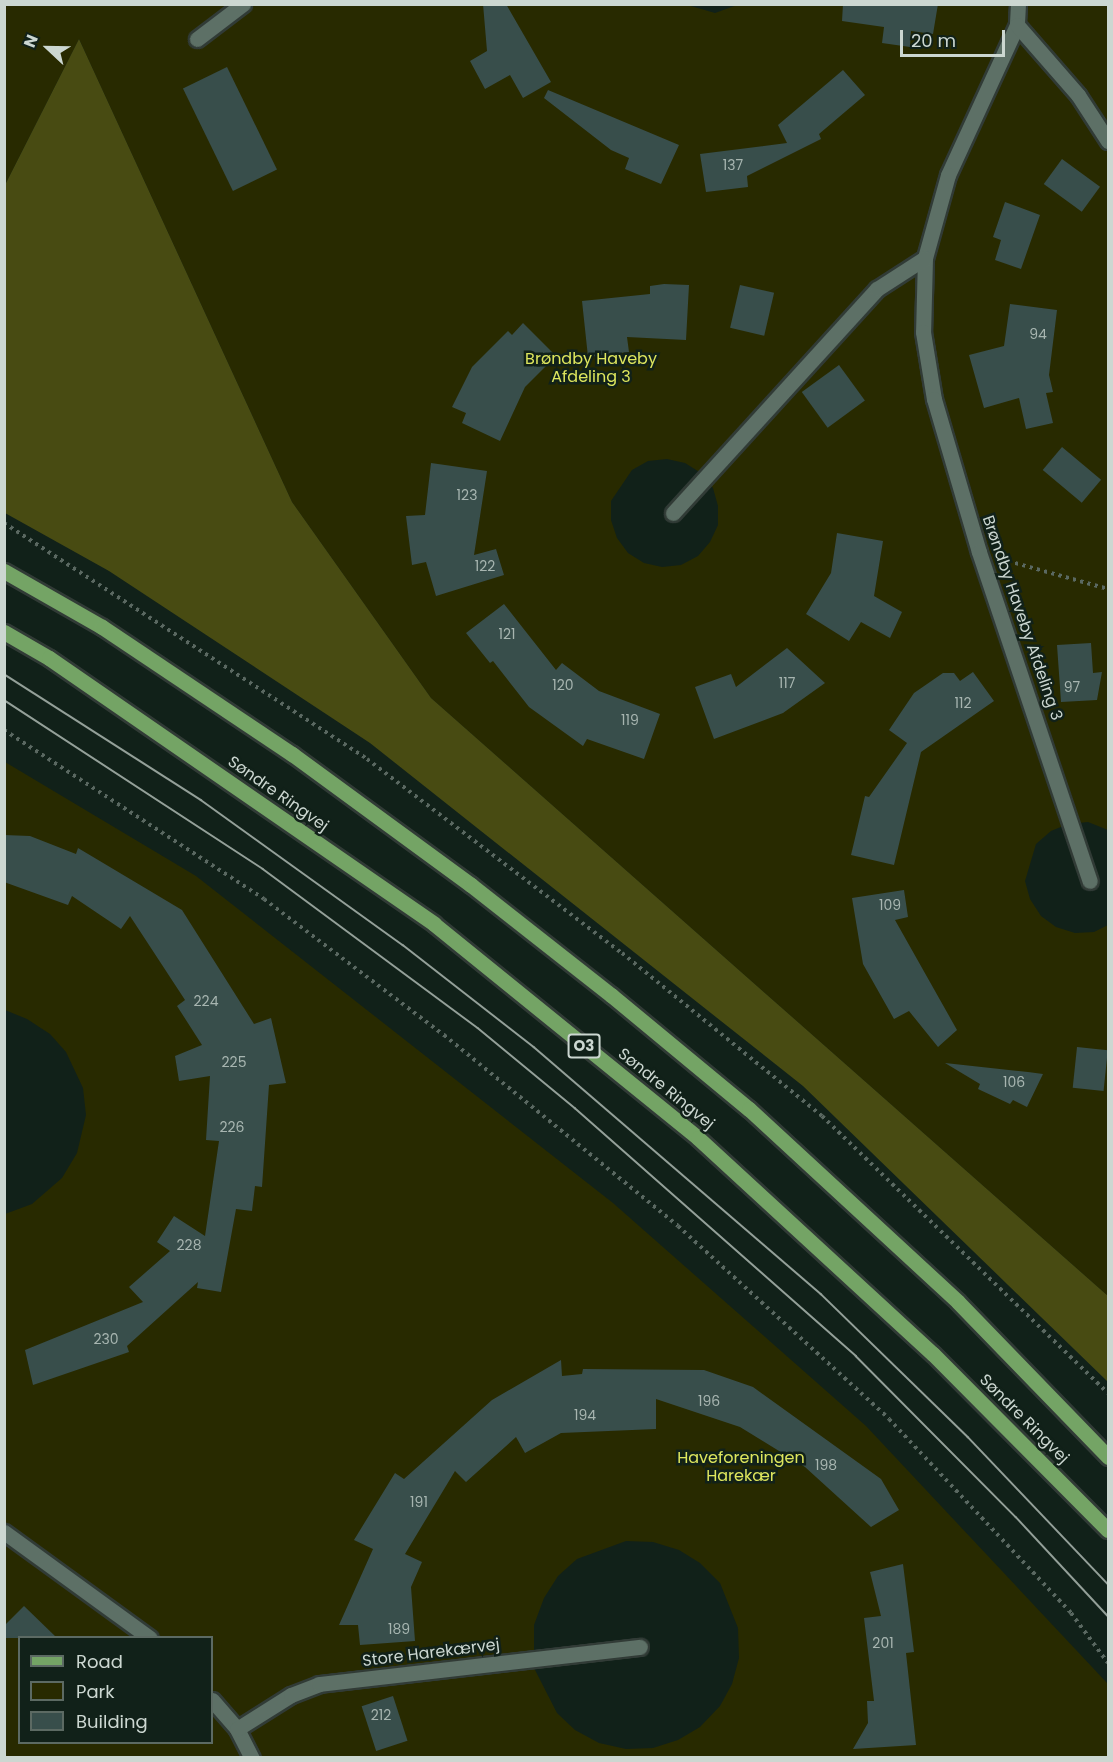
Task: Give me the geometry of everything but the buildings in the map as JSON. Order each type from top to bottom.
[{"type":"main road","name":"Søndre Ringvej","points":[[4,571],[102,627],[292,754],[471,885],[611,995],[749,1109],[941,1286],[1108,1457]]},
{"type":"main road","name":"Søndre Ringvej","points":[[4,632],[49,658],[434,924],[680,1123],[933,1354],[1108,1530]]},
{"type":"street","points":[[197,39],[243,4]]},
{"type":"street","name":"Brøndby Haveby Afdeling 3","points":[[1018,4],[1017,25],[948,175],[925,258],[923,333],[934,399],[979,552],[1090,881]]},
{"type":"street","points":[[1017,25],[1078,95],[1108,141]]},
{"type":"street","points":[[673,513],[877,289],[925,258]]},
{"type":"street","points":[[4,1532],[147,1636]]},
{"type":"street","name":"Store Harekærvej","points":[[237,1729],[291,1695],[319,1684],[640,1647]]},
{"type":"street","points":[[213,1701],[237,1729],[252,1758]]},
{"type":"path","points":[[979,552],[1108,589]]},
{"type":"path","points":[[4,730],[264,899],[444,1035],[678,1226],[889,1419],[1071,1613],[1108,1663]]},
{"type":"green space","points":[[684,4],[715,13],[740,4],[1108,5],[1108,830],[1088,822],[1068,824],[1051,831],[1036,844],[1025,881],[1030,899],[1041,916],[1056,927],[1075,933],[1094,932],[1108,925],[1108,1296],[431,698],[292,502],[79,39],[5,185],[4,5]],"holes":[[[667,459],[685,463],[701,473],[713,488],[718,506],[718,525],[710,542],[698,556],[681,565],[662,567],[644,563],[628,553],[617,538],[611,520],[611,501],[632,470],[648,461]]]},
{"type":"green space","name":"Haveforeningen Harekær","points":[[5,762],[196,876],[613,1203],[866,1426],[1108,1684],[1108,1757],[5,1758],[5,1214],[32,1204],[62,1178],[77,1153],[86,1115],[83,1088],[66,1052],[50,1034],[27,1019],[5,1010]],"holes":[[[626,1541],[653,1542],[679,1550],[700,1563],[720,1583],[738,1628],[739,1658],[732,1684],[720,1706],[700,1727],[678,1740],[653,1748],[626,1749],[599,1743],[575,1730],[557,1713],[534,1668],[534,1625],[544,1598],[558,1576],[577,1559]]]},
{"type":"shaded area","points":[[79,39],[292,502],[431,698],[1108,1296],[1108,1382],[803,1086],[370,743],[109,571],[5,513],[5,185]]},
{"type":"tram line","points":[[4,674],[201,800],[403,945],[534,1047],[821,1294],[968,1437],[1108,1584]]},
{"type":"tram line","points":[[4,700],[263,869],[478,1028],[575,1108],[856,1356],[1016,1517],[1108,1616]]}]
